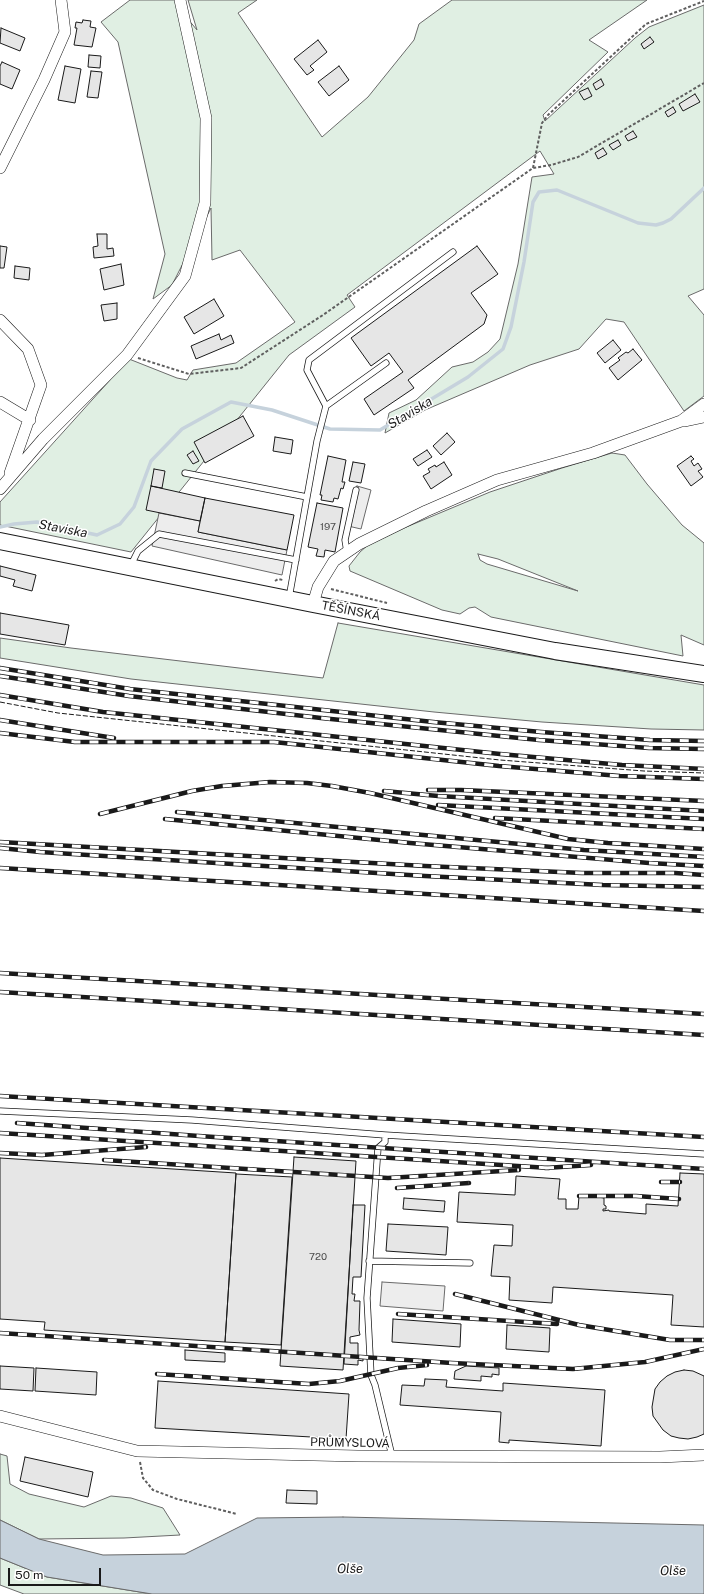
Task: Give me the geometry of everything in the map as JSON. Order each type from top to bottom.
[{"type":"main road","name":"TĚŠÍNSKÁ","points":[[0,541],[289,598],[312,604],[555,650],[704,674]]},
{"type":"street","points":[[0,168],[66,32],[61,0]]},
{"type":"street","points":[[0,489],[43,439],[127,355],[184,276],[205,203],[206,118],[180,0]]},
{"type":"street","points":[[0,320],[28,349],[41,385],[30,420],[8,479]]},
{"type":"street","points":[[0,402],[30,420]]},
{"type":"street","points":[[681,421],[704,404]]},
{"type":"street","points":[[312,604],[318,587],[334,561],[359,544],[426,511],[498,480],[593,453],[681,421],[704,417]]},
{"type":"street","name":"PRŮMYSLOVÁ","points":[[0,1416],[138,1451],[392,1456],[660,1457],[704,1455]]},
{"type":"lane","points":[[289,598],[317,441],[326,406],[307,370],[309,360],[453,252]]},
{"type":"lane","points":[[326,406],[386,364]]},
{"type":"lane","points":[[185,474],[307,497]]},
{"type":"lane","points":[[347,552],[345,540],[356,490]]},
{"type":"lane","points":[[130,567],[138,551],[159,534],[296,560]]},
{"type":"lane","points":[[0,1111],[192,1120],[385,1135],[704,1154]]},
{"type":"lane","points":[[385,1135],[385,1142],[378,1148],[367,1298],[370,1375],[375,1385],[392,1456]]},
{"type":"lane","points":[[369,1261],[470,1263]]},
{"type":"path","points":[[533,168],[542,123],[548,115],[646,24],[704,1]]},
{"type":"path","points":[[127,355],[189,374],[241,368],[323,315],[533,168],[551,165],[578,157],[704,83]]},
{"type":"path","points":[[138,1451],[143,1478],[153,1490],[237,1514]]},
{"type":"green space","points":[[130,0],[176,0],[178,7],[197,30],[188,0],[257,0],[238,13],[322,137],[368,97],[414,40],[419,24],[452,0],[647,0],[589,40],[608,52],[543,115],[545,121],[635,38],[649,27],[704,5],[704,289],[688,296],[704,315],[704,396],[684,411],[624,322],[606,319],[579,349],[530,365],[425,410],[385,433],[389,413],[416,400],[452,367],[473,362],[488,352],[500,339],[518,264],[532,177],[554,174],[540,151],[347,295],[355,307],[289,355],[131,552],[0,525],[0,502],[129,359],[177,378],[187,380],[193,370],[236,363],[295,322],[240,250],[212,260],[211,208],[172,285],[153,299],[165,254],[118,42],[101,22]]},
{"type":"green space","points":[[612,453],[625,455],[647,484],[682,525],[704,543],[704,645],[681,635],[683,656],[491,617],[475,607],[469,608],[460,614],[442,610],[350,571],[349,566],[360,552],[368,545],[404,528],[490,492]],"holes":[[[478,554],[498,559],[578,591],[487,564],[480,560]]]},
{"type":"green space","points":[[338,623],[704,685],[704,730],[651,729],[542,722],[434,712],[131,679],[0,658],[0,638],[323,678]]},
{"type":"green space","points":[[0,1454],[7,1456],[10,1484],[29,1494],[84,1507],[111,1496],[131,1498],[163,1508],[180,1535],[124,1538],[39,1539],[0,1520]]},
{"type":"green space","points":[[0,1558],[47,1577],[152,1594],[24,1594],[0,1585]]},
{"type":"shaded area","points":[[357,486],[371,490],[361,529],[348,526]]},
{"type":"shaded area","points":[[159,513],[200,521],[198,532],[287,550],[282,575],[152,546]]},
{"type":"shaded area","points":[[382,1282],[445,1286],[443,1311],[380,1306]]},
{"type":"water","name":"Olše","points":[[343,1517],[704,1525],[704,1594],[152,1594],[47,1577],[0,1558],[0,1520],[39,1539],[103,1555],[185,1554],[257,1518]]},
{"type":"building","points":[[83,20],[91,21],[90,27],[96,28],[92,47],[74,45],[77,28],[75,28],[76,22],[82,23]]},
{"type":"building","points":[[1,28],[25,38],[20,51],[0,43]]},
{"type":"building","points":[[650,37],[654,42],[644,49],[641,44]]},
{"type":"building","points":[[318,40],[327,52],[310,66],[314,70],[307,75],[294,59]]},
{"type":"building","points":[[89,55],[101,56],[100,68],[88,67]]},
{"type":"building","points":[[2,62],[20,70],[12,89],[0,84],[0,66]]},
{"type":"building","points":[[65,66],[81,69],[75,103],[58,100]]},
{"type":"building","points":[[339,66],[349,80],[329,96],[318,82]]},
{"type":"building","points":[[91,71],[102,72],[98,98],[87,97]]},
{"type":"building","points":[[601,79],[604,85],[596,90],[593,84]]},
{"type":"building","points":[[588,88],[592,96],[584,100],[579,92]]},
{"type":"building","points":[[695,94],[700,102],[683,111],[679,104]]},
{"type":"building","points":[[673,107],[676,112],[668,117],[665,112]]},
{"type":"building","points":[[633,131],[637,137],[628,141],[625,136]]},
{"type":"building","points":[[618,140],[621,145],[613,150],[609,145]]},
{"type":"building","points":[[603,148],[607,154],[598,159],[595,153]]},
{"type":"building","points":[[97,234],[107,234],[107,249],[113,248],[114,256],[94,258],[93,247],[98,246]]},
{"type":"building","points":[[0,246],[7,247],[4,268],[0,268]]},
{"type":"building","points":[[477,246],[498,274],[471,293],[487,315],[484,324],[408,380],[414,388],[374,415],[364,399],[403,372],[389,353],[371,366],[351,338]]},
{"type":"building","points":[[121,264],[124,285],[104,290],[100,269]]},
{"type":"building","points":[[15,266],[30,268],[29,280],[14,278]]},
{"type":"building","points":[[214,299],[224,316],[194,334],[184,317]]},
{"type":"building","points":[[117,303],[117,319],[104,321],[101,305]]},
{"type":"building","points":[[219,334],[221,340],[231,335],[234,343],[196,359],[191,346]]},
{"type":"building","points":[[613,340],[621,350],[605,363],[597,353]]},
{"type":"building","points":[[633,349],[642,360],[618,380],[609,368],[620,360],[618,358]]},
{"type":"building","points":[[243,416],[254,436],[205,463],[194,442]]},
{"type":"building","points":[[447,433],[455,442],[441,455],[433,446]]},
{"type":"building","points":[[275,437],[293,440],[291,454],[273,451]]},
{"type":"building","points":[[427,450],[432,457],[418,466],[413,459]]},
{"type":"building","points":[[193,451],[199,461],[193,464],[187,455]]},
{"type":"building","points":[[328,456],[346,460],[342,482],[345,482],[343,489],[341,488],[338,499],[334,498],[333,502],[321,500],[322,495],[320,495]]},
{"type":"building","points":[[691,456],[694,459],[691,461],[694,466],[698,463],[702,469],[698,471],[703,477],[691,486],[677,466]]},
{"type":"building","points":[[353,462],[365,464],[361,483],[349,481]]},
{"type":"building","points":[[444,462],[452,475],[431,489],[423,476],[430,472],[428,469],[435,465],[436,467]]},
{"type":"building","points":[[154,469],[165,471],[162,488],[151,486]]},
{"type":"building","points":[[151,486],[205,498],[200,521],[146,510]]},
{"type":"building","points":[[205,498],[294,515],[287,550],[198,532]]},
{"type":"building","points":[[317,503],[343,508],[335,552],[325,550],[324,557],[316,556],[318,549],[308,547]]},
{"type":"building","points":[[0,566],[36,575],[32,591],[13,586],[15,580],[0,576]]},
{"type":"building","points":[[0,613],[69,625],[65,645],[0,634]]},
{"type":"building","points":[[294,1157],[356,1161],[343,1370],[280,1366]]},
{"type":"building","points":[[0,1158],[236,1173],[225,1342],[44,1330],[45,1322],[0,1319]]},
{"type":"building","points":[[680,1173],[704,1174],[704,1327],[671,1325],[673,1295],[553,1287],[552,1303],[509,1300],[510,1277],[491,1276],[494,1245],[512,1246],[513,1225],[457,1222],[459,1192],[515,1195],[516,1176],[560,1179],[558,1199],[566,1199],[566,1209],[578,1209],[579,1196],[598,1197],[604,1198],[604,1205],[606,1206],[606,1209],[603,1209],[603,1211],[609,1210],[646,1214],[646,1204],[678,1206]]},
{"type":"building","points":[[236,1174],[292,1177],[281,1345],[225,1342]]},
{"type":"building","points":[[404,1198],[445,1201],[444,1212],[403,1209]]},
{"type":"building","points":[[353,1205],[365,1205],[361,1277],[353,1277],[352,1294],[355,1294],[354,1301],[360,1301],[360,1335],[350,1337],[350,1343],[358,1343],[358,1356],[363,1356],[363,1361],[358,1360],[358,1365],[344,1364]]},
{"type":"building","points":[[388,1224],[448,1227],[446,1255],[386,1251]]},
{"type":"building","points":[[393,1319],[461,1324],[460,1347],[392,1342]]},
{"type":"building","points":[[507,1325],[550,1328],[549,1352],[506,1349]]},
{"type":"building","points":[[185,1350],[225,1353],[225,1362],[185,1360]]},
{"type":"building","points":[[0,1366],[34,1368],[33,1391],[0,1389]]},
{"type":"building","points":[[466,1366],[499,1368],[499,1375],[492,1374],[492,1377],[481,1376],[481,1381],[454,1379],[455,1371]]},
{"type":"building","points":[[36,1368],[97,1372],[96,1395],[35,1391]]},
{"type":"building","points":[[684,1370],[693,1371],[704,1376],[704,1434],[688,1439],[671,1436],[663,1430],[653,1416],[652,1407],[655,1389],[660,1382],[675,1372]]},
{"type":"building","points":[[425,1379],[447,1380],[446,1387],[503,1391],[503,1383],[605,1390],[601,1446],[509,1440],[509,1443],[499,1442],[501,1412],[400,1405],[402,1385],[424,1386]]},
{"type":"building","points":[[158,1381],[349,1394],[346,1439],[155,1428]]},
{"type":"building","points":[[25,1457],[93,1472],[88,1497],[20,1481]]},
{"type":"building","points":[[287,1490],[317,1491],[317,1504],[286,1503]]},
{"type":"waterway","name":"Staviska","points":[[0,527],[37,522],[97,535],[120,524],[134,507],[151,461],[182,429],[231,402],[272,410],[330,429],[380,430],[468,377],[503,349],[511,327],[524,262],[533,202],[539,192],[557,190],[638,223],[656,225],[671,219],[704,188]]},
{"type":"railway","points":[[0,668],[130,689],[433,722],[650,740],[704,741]]},
{"type":"railway","points":[[0,676],[129,696],[321,718],[539,740],[649,748],[704,749]]},
{"type":"railway","points":[[0,695],[103,712],[500,754],[622,765],[704,769]]},
{"type":"railway","points":[[0,720],[114,738]]},
{"type":"railway","points":[[0,733],[75,742],[274,742],[499,766],[620,776],[704,779]]},
{"type":"railway","points":[[100,814],[192,791],[222,786],[270,782],[307,783],[370,793],[568,839],[704,849]]},
{"type":"railway","points":[[428,790],[461,790],[704,801]]},
{"type":"railway","points":[[384,791],[438,796],[704,811]]},
{"type":"railway","points":[[438,805],[704,819]]},
{"type":"railway","points":[[177,812],[584,850],[704,857]]},
{"type":"railway","points":[[495,818],[704,829]]},
{"type":"railway","points":[[165,819],[410,843],[649,863],[704,866]]},
{"type":"railway","points":[[0,842],[425,866],[582,873],[675,873],[704,875]]},
{"type":"railway","points":[[0,848],[40,852],[425,876],[603,885],[704,887]]},
{"type":"railway","points":[[0,868],[704,911]]},
{"type":"railway","points":[[0,973],[704,1014]]},
{"type":"railway","points":[[0,992],[704,1035]]},
{"type":"railway","points":[[0,1096],[704,1137]]},
{"type":"railway","points":[[17,1123],[704,1169]]},
{"type":"railway","points":[[0,1133],[549,1168]]},
{"type":"railway","points":[[0,1153],[42,1155],[146,1147]]},
{"type":"railway","points":[[104,1160],[388,1178],[519,1170]]},
{"type":"railway","points":[[545,1168],[591,1165]]},
{"type":"railway","points":[[661,1182],[680,1182]]},
{"type":"railway","points":[[397,1188],[469,1183]]},
{"type":"railway","points":[[579,1196],[636,1196],[679,1199]]},
{"type":"railway","points":[[455,1294],[579,1325],[670,1340],[704,1340]]},
{"type":"railway","points":[[398,1314],[557,1324]]},
{"type":"railway","points":[[0,1333],[452,1363],[573,1369],[645,1362],[704,1349]]},
{"type":"railway","points":[[157,1374],[309,1384],[340,1381],[398,1368],[427,1365]]},
{"type":"fence","points":[[0,702],[58,713],[500,760],[644,771],[704,773]]}]
